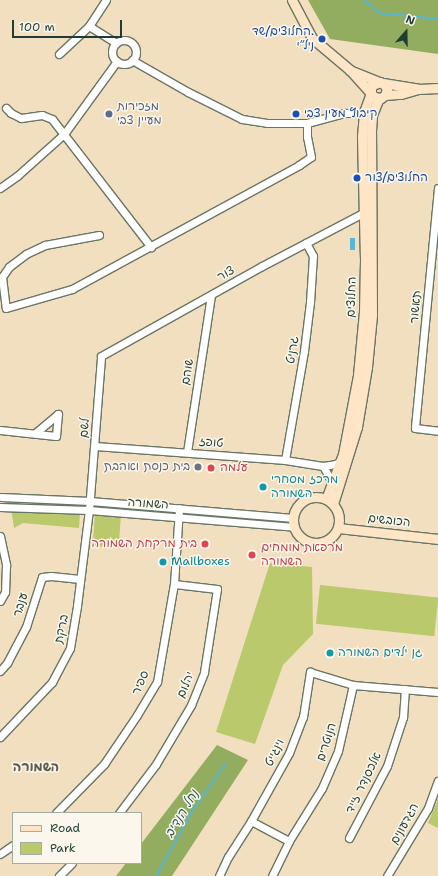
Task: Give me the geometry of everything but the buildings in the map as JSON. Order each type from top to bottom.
[{"type":"street","points":[[59,54],[89,26],[106,0]]},
{"type":"street","points":[[292,0],[312,38],[378,96],[401,94],[419,89]]},
{"type":"street","points":[[89,26],[116,43],[126,40],[133,44],[136,54],[132,60],[123,64],[117,61],[113,54],[116,43]]},
{"type":"street","points":[[132,60],[188,92],[242,119],[268,124],[308,123],[345,113],[368,114]]},
{"type":"street","points":[[0,188],[17,176],[64,134],[117,61]]},
{"type":"street","points":[[350,70],[381,83],[419,89],[438,88]]},
{"type":"street","points":[[378,96],[371,86],[381,83]]},
{"type":"street","points":[[378,96],[386,89],[381,83]]},
{"type":"street","name":"החלוצים","points":[[330,501],[351,416],[362,343],[365,260],[362,142],[368,114],[378,96]]},
{"type":"street","points":[[6,108],[11,113],[21,118],[42,115],[48,117],[59,125],[64,134],[151,247]]},
{"type":"street","name":"החלוצים","points":[[330,501],[357,427],[368,367],[372,315],[370,149],[368,114]]},
{"type":"street","points":[[99,235],[45,245],[26,254],[9,267],[2,277],[3,308],[72,289],[151,247],[311,157],[306,137],[308,123]]},
{"type":"street","name":"תאשור","points":[[438,188],[415,428],[438,431]]},
{"type":"street","name":"צור","points":[[101,356],[363,213]]},
{"type":"street","name":"גרניט","points":[[285,460],[304,351],[310,302],[313,256],[306,243]]},
{"type":"street","name":"שוהם","points":[[187,452],[212,296]]},
{"type":"street","name":"לשם","points":[[90,501],[96,444],[101,356]]},
{"type":"street","points":[[0,430],[35,433]]},
{"type":"street","name":"טופז","points":[[96,444],[285,460],[323,466],[335,464],[341,461]]},
{"type":"street","points":[[323,466],[333,484]]},
{"type":"street","points":[[0,495],[0,507]]},
{"type":"street","name":"השמורה","points":[[0,495],[178,508],[294,522]]},
{"type":"street","points":[[316,497],[330,501],[339,516],[338,528],[331,538],[319,543],[312,543],[303,538],[294,522],[296,508],[305,500],[316,497]]},
{"type":"street","name":"ברקת","points":[[0,737],[52,682],[70,648],[77,606],[90,501]]},
{"type":"street","name":"השמורה","points":[[0,507],[89,510],[178,517],[294,522]]},
{"type":"street","name":"ספיר","points":[[57,812],[104,764],[157,682],[174,584],[178,508]]},
{"type":"street","name":"הכובשים","points":[[338,528],[438,539]]},
{"type":"street","points":[[0,536],[5,592],[0,601]]},
{"type":"street","name":"ענבר","points":[[0,672],[7,663],[26,627],[42,577],[51,576],[80,579]]},
{"type":"street","name":"יהלום","points":[[120,812],[156,764],[191,705],[204,672],[217,589],[174,584]]},
{"type":"street","name":"וינגייט","points":[[219,876],[228,857],[251,821],[292,746],[303,717],[310,672],[353,686]]},
{"type":"street","points":[[353,686],[438,692]]},
{"type":"street","name":"הנוטרים","points":[[272,876],[290,841],[322,788],[338,751],[353,686]]},
{"type":"street","name":"אלכסנדר זייד","points":[[350,838],[387,766],[402,717],[405,689]]},
{"type":"street","name":"הגדעונים","points":[[388,876],[428,808],[438,781]]},
{"type":"street","points":[[251,821],[290,841]]},
{"type":"street","points":[[0,854],[12,846]]},
{"type":"street","points":[[59,876],[71,864]]},
{"type":"green space","points":[[308,0],[438,0],[438,54],[330,39]]},
{"type":"green space","points":[[11,508],[80,513],[79,528],[23,523],[14,528]]},
{"type":"green space","points":[[95,513],[121,515],[119,548],[93,546]]},
{"type":"green space","points":[[270,563],[312,567],[313,634],[283,665],[255,744],[216,732]]},
{"type":"green space","points":[[320,585],[438,597],[434,636],[316,624]]},
{"type":"green space","points":[[217,745],[248,760],[172,876],[116,876],[125,864],[142,864],[142,843]]},
{"type":"green space","points":[[438,799],[438,828],[428,823]]},
{"type":"water","points":[[350,238],[355,238],[355,250],[350,250]]},
{"type":"waterway","points":[[364,0],[380,13],[438,19]]},
{"type":"waterway","name":"נחל הנדיב","points":[[156,876],[191,813],[226,763]]},
{"type":"place","name":"החלוצים/שד. ניל״י","points":[[322,39]]},
{"type":"place","name":"מזכירות מעיין צבי","points":[[109,114]]},
{"type":"place","name":"קיבוץ מעין צבי","points":[[296,114]]},
{"type":"place","name":"החלוצים/צור","points":[[357,178]]},
{"type":"place","name":"בית כנסת ואהבת","points":[[198,467]]},
{"type":"place","name":"עלמה","points":[[211,468]]},
{"type":"place","name":"מרכז מסחרי השמורה","points":[[263,487]]},
{"type":"place","name":"בית מרקחת השמורה","points":[[205,544]]},
{"type":"place","name":"מרפאת מומחים השמורה","points":[[252,555]]},
{"type":"place","name":"Mailboxes","points":[[163,562]]},
{"type":"place","name":"גן ילדים השמורה","points":[[330,653]]},
{"type":"district","name":"השמורה","points":[[36,767]]}]
